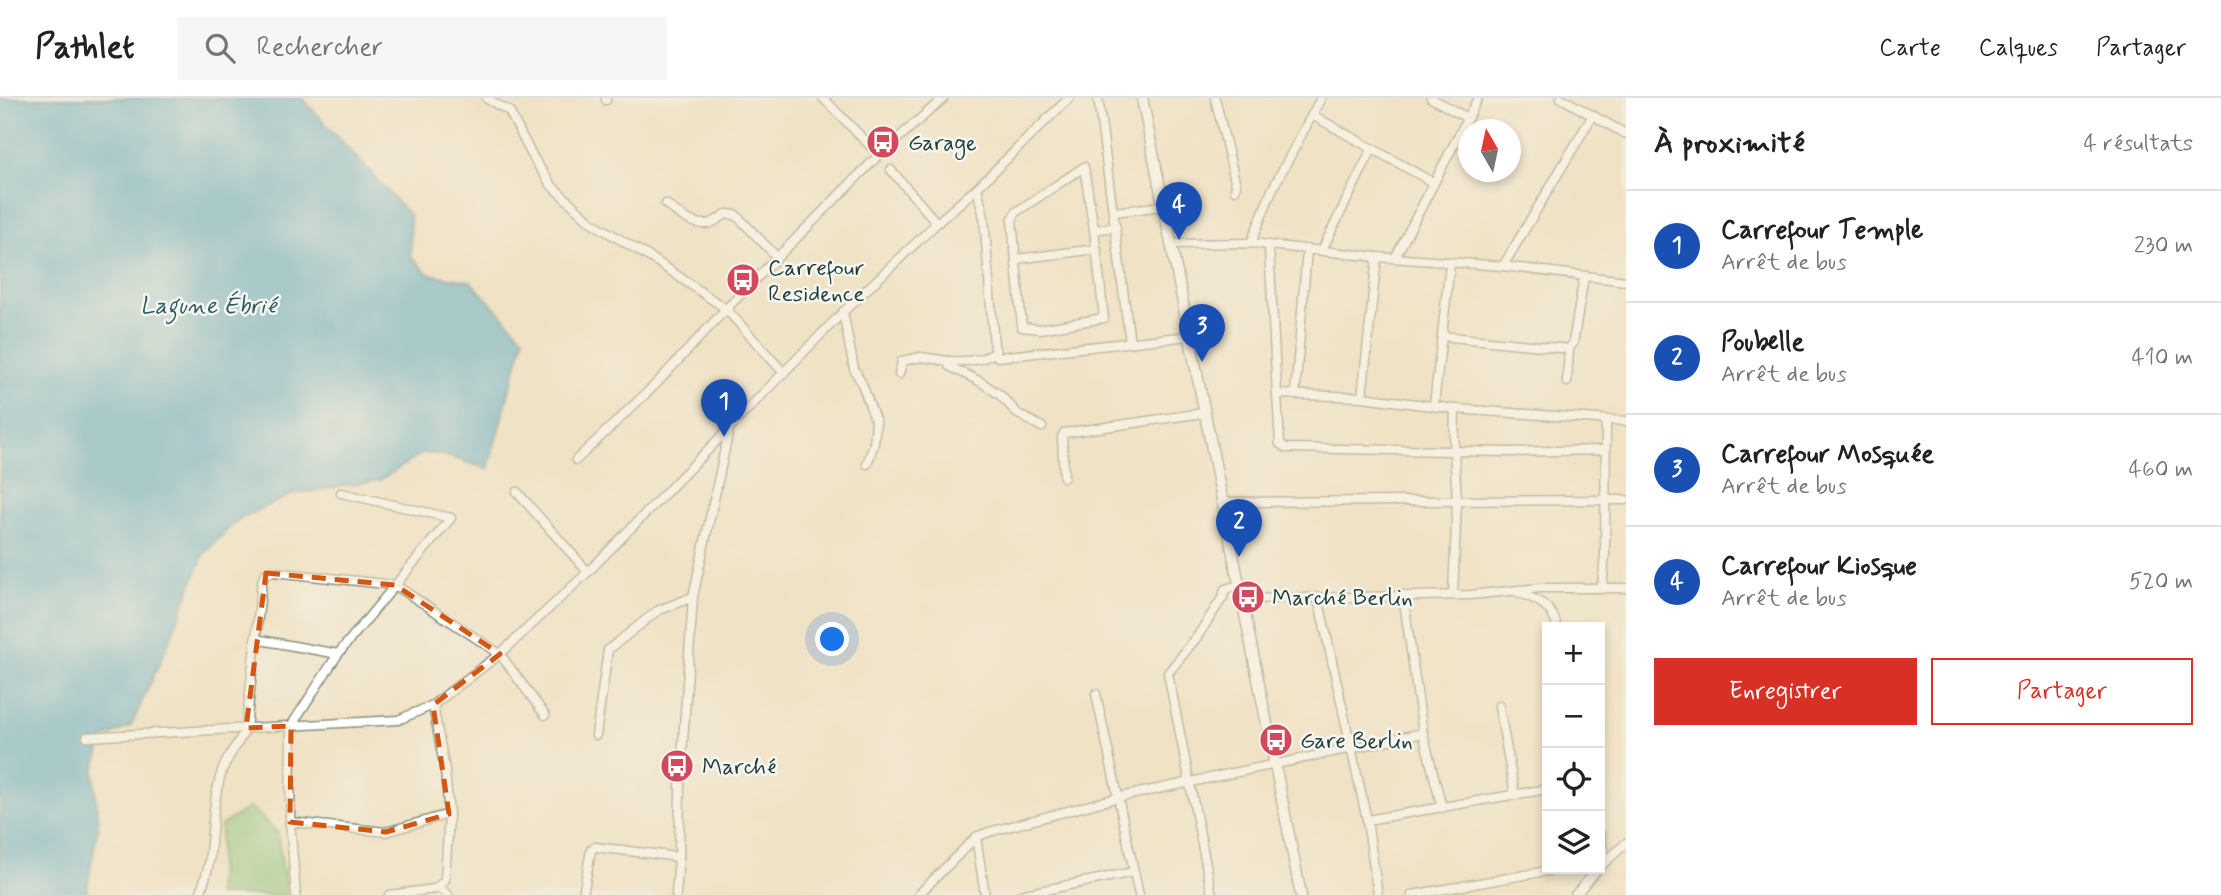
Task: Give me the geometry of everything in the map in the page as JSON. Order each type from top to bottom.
[{"type":"street","points":[[823,98],[879,155]]},
{"type":"street","points":[[576,460],[656,384],[726,309],[879,155],[944,98]]},
{"type":"street","points":[[87,737],[398,720],[433,705],[500,654],[588,572],[843,313],[1069,98]]},
{"type":"street","points":[[1098,98],[1130,342]]},
{"type":"street","points":[[1142,98],[1301,895]]},
{"type":"street","points":[[1215,98],[1235,190]]},
{"type":"street","points":[[1251,243],[1272,190],[1321,98]]},
{"type":"street","points":[[1431,98],[1467,118]]},
{"type":"street","points":[[1395,258],[1478,98]]},
{"type":"street","points":[[1560,98],[1626,134]]},
{"type":"street","points":[[487,99],[509,111],[534,159],[552,186],[591,222],[656,261],[726,309],[784,373]]},
{"type":"street","points":[[1312,115],[1434,183]]},
{"type":"street","points":[[1503,266],[1593,115]]},
{"type":"street","points":[[1322,250],[1372,149]]},
{"type":"street","points":[[1083,167],[1097,249],[1104,318],[1040,329],[1022,327],[1012,220],[1016,212],[1083,167]]},
{"type":"street","points":[[891,170],[937,223]]},
{"type":"street","points":[[977,188],[984,217],[998,357],[1189,336]]},
{"type":"street","points":[[666,204],[686,219],[704,224],[712,223],[726,214],[736,215],[777,257]]},
{"type":"street","points":[[1114,212],[1163,206]]},
{"type":"street","points":[[1094,230],[1116,227]]},
{"type":"street","points":[[1172,244],[1251,243],[1450,264],[1503,266],[1626,281]]},
{"type":"street","points":[[1269,247],[1280,444],[1286,448],[1605,450]]},
{"type":"street","points":[[1016,259],[1097,249]]},
{"type":"street","points":[[1295,395],[1307,250]]},
{"type":"street","points":[[1362,397],[1377,257]]},
{"type":"street","points":[[1434,405],[1450,264]]},
{"type":"street","points":[[1567,382],[1569,349],[1573,343],[1584,276]]},
{"type":"street","points":[[843,313],[854,369],[863,384],[876,422],[874,444],[867,464]]},
{"type":"street","points":[[1443,336],[1569,349]]},
{"type":"street","points":[[899,374],[902,361],[921,357],[948,361],[971,360],[990,357],[996,352]]},
{"type":"street","points":[[948,361],[949,366],[956,371],[981,382],[1000,395],[1018,414],[1042,427]]},
{"type":"street","points":[[1277,394],[1362,397],[1455,409],[1626,421]]},
{"type":"street","points":[[1453,594],[1457,500],[1455,409]]},
{"type":"street","points":[[1064,477],[1064,433],[1203,412]]},
{"type":"street","points":[[1602,589],[1605,553],[1606,420]]},
{"type":"street","points":[[676,895],[680,786],[693,597],[729,430]]},
{"type":"street","points":[[517,492],[588,572]]},
{"type":"street","points":[[296,895],[290,822],[290,726],[338,654],[451,518],[341,493]]},
{"type":"street","points":[[1221,502],[1626,500]]},
{"type":"street","points":[[201,895],[208,864],[213,810],[222,772],[231,749],[239,742],[246,728],[262,580],[266,573],[395,585],[500,654],[545,715]]},
{"type":"street","points":[[1212,895],[1168,673],[1197,637],[1223,597],[1225,589],[1240,585]]},
{"type":"street","points":[[1243,599],[1470,595],[1511,590],[1626,588]]},
{"type":"street","points":[[1511,590],[1540,601],[1550,608],[1555,622]]},
{"type":"street","points":[[1403,595],[1423,733],[1442,808]]},
{"type":"street","points":[[596,735],[608,649],[657,611],[693,597]]},
{"type":"street","points":[[1318,597],[1367,820],[1378,895]]},
{"type":"street","points":[[255,639],[338,654]]},
{"type":"street","points":[[1096,694],[1139,895]]},
{"type":"street","points":[[389,895],[439,887],[446,875],[449,814],[445,770],[433,705]]},
{"type":"street","points":[[1499,706],[1515,795]]},
{"type":"street","points":[[918,895],[976,837],[1119,797],[1423,733]]},
{"type":"street","points":[[1367,820],[1542,790]]},
{"type":"street","points":[[290,822],[386,832],[449,814]]},
{"type":"street","points":[[976,837],[985,895]]},
{"type":"street","points":[[1605,861],[1626,844]]},
{"type":"street","points":[[583,895],[592,850],[595,847],[679,857]]},
{"type":"street","points":[[1020,895],[1133,872]]},
{"type":"street","points":[[1412,895],[1542,872]]},
{"type":"street","points":[[1574,895],[1592,874]]},
{"type":"street","points":[[439,887],[448,895]]},
{"type":"highlighted area","points":[[266,573],[395,585],[500,654],[433,705],[449,814],[386,832],[290,822],[291,726],[246,728]]},
{"type":"green space","points":[[250,807],[277,832],[287,895],[217,895],[221,825]]},
{"type":"water","name":"Lagune Ébrié","points":[[0,98],[302,98],[410,216],[411,256],[428,274],[470,281],[524,338],[488,469],[443,455],[423,453],[380,480],[293,494],[237,520],[203,555],[171,637],[131,726],[103,739],[94,772],[98,826],[86,895],[0,895]]},
{"type":"place","name":"Garage","points":[[883,142]]},
{"type":"place","name":"Carrefour Kiosque","points":[[1179,240]]},
{"type":"place","name":"Carrefour Residence","points":[[743,280]]},
{"type":"place","name":"Carrefour Mosquée","points":[[1202,362]]},
{"type":"place","name":"Carrefour Temple","points":[[724,437]]},
{"type":"place","name":"Poubelle","points":[[1239,557]]},
{"type":"place","name":"Marché Berlin","points":[[1248,597]]},
{"type":"place","name":"Gare Berlin","points":[[1276,740]]},
{"type":"place","name":"Marché","points":[[677,766]]}]
